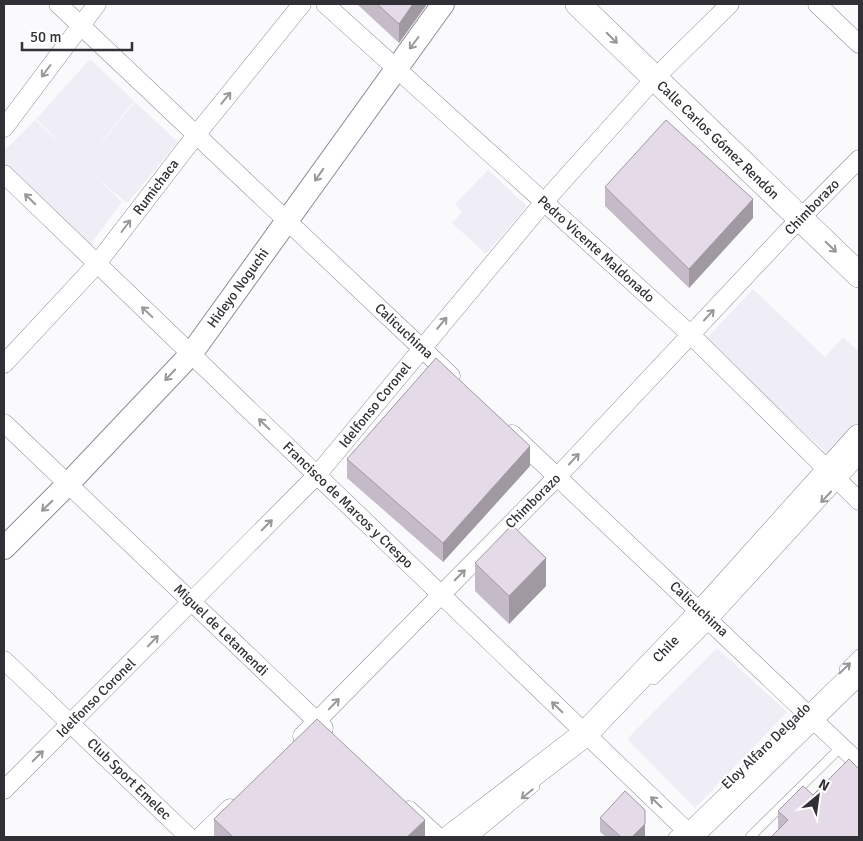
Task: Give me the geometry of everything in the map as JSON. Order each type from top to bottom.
[{"type":"main road","name":"Calle Carlos Gómez Rendón","points":[[579,4],[654,79],[859,275]]},
{"type":"main road","name":"Chile","points":[[450,837],[591,739],[707,617],[834,476],[859,437]]},
{"type":"main road","name":"Eloy Alfaro Delgado","points":[[686,833],[806,711],[849,673]]},
{"type":"street","name":"Calicuchima","points":[[58,4],[464,388]]},
{"type":"street","points":[[4,128],[97,4]]},
{"type":"street","name":"Rumichaca","points":[[4,364],[96,265],[196,135],[302,4]]},
{"type":"street","name":"Pedro Vicente Maldonado","points":[[325,4],[690,334],[859,502]]},
{"type":"street","name":"Hideyo Noguchi","points":[[4,548],[68,484],[191,354],[395,68],[443,4]]},
{"type":"street","name":"Idelfonso Coronel","points":[[4,790],[317,475],[544,202],[654,79],[730,4]]},
{"type":"street","points":[[817,4],[859,44]]},
{"type":"street","name":"Chimborazo","points":[[289,749],[558,476],[690,334],[859,158]]},
{"type":"street","name":"Francisco de Marcos y Crespo","points":[[4,174],[96,265],[441,594],[686,833]]},
{"type":"street","name":"Calicuchima","points":[[499,421],[859,763]]},
{"type":"street","name":"Miguel de Letamendi","points":[[4,423],[338,742]]},
{"type":"street","name":"Club Sport Emelec","points":[[4,660],[189,837]]},
{"type":"street","points":[[200,837],[241,796]]},
{"type":"street","points":[[395,796],[438,837]]},
{"type":"lane","name":"Chile","points":[[834,476],[859,461]]},
{"type":"lane","name":"Chile","points":[[649,685],[707,617]]},
{"type":"lane","name":"Eloy Alfaro Delgado","points":[[849,673],[859,654]]},
{"type":"lane","points":[[750,837],[842,746]]},
{"type":"lane","points":[[474,837],[541,783]]},
{"type":"shaded area","points":[[90,59],[134,101],[83,165],[135,102],[178,142],[127,203],[96,177],[122,202],[90,245],[4,164],[4,151],[35,120],[69,152],[36,119]]},
{"type":"shaded area","points":[[488,170],[527,206],[486,254],[452,223],[462,212],[455,204]]},
{"type":"shaded area","points":[[753,289],[825,357],[843,337],[859,352],[859,423],[829,455],[705,340]]},
{"type":"shaded area","points":[[717,648],[787,712],[695,808],[627,739]]},
{"type":"building","points":[[377,4],[413,4],[399,24]]},
{"type":"building","points":[[666,120],[753,199],[689,269],[605,187]]},
{"type":"building","points":[[436,358],[530,446],[443,543],[347,459]]},
{"type":"building","points":[[512,525],[546,558],[509,596],[475,563]]},
{"type":"building","points":[[317,719],[425,820],[407,837],[233,837],[214,819]]},
{"type":"building","points":[[849,759],[859,769],[859,837],[771,837],[788,820],[778,811],[803,786],[813,795]]},
{"type":"building","points":[[625,791],[645,810],[645,824],[632,837],[621,837],[600,818]]}]
